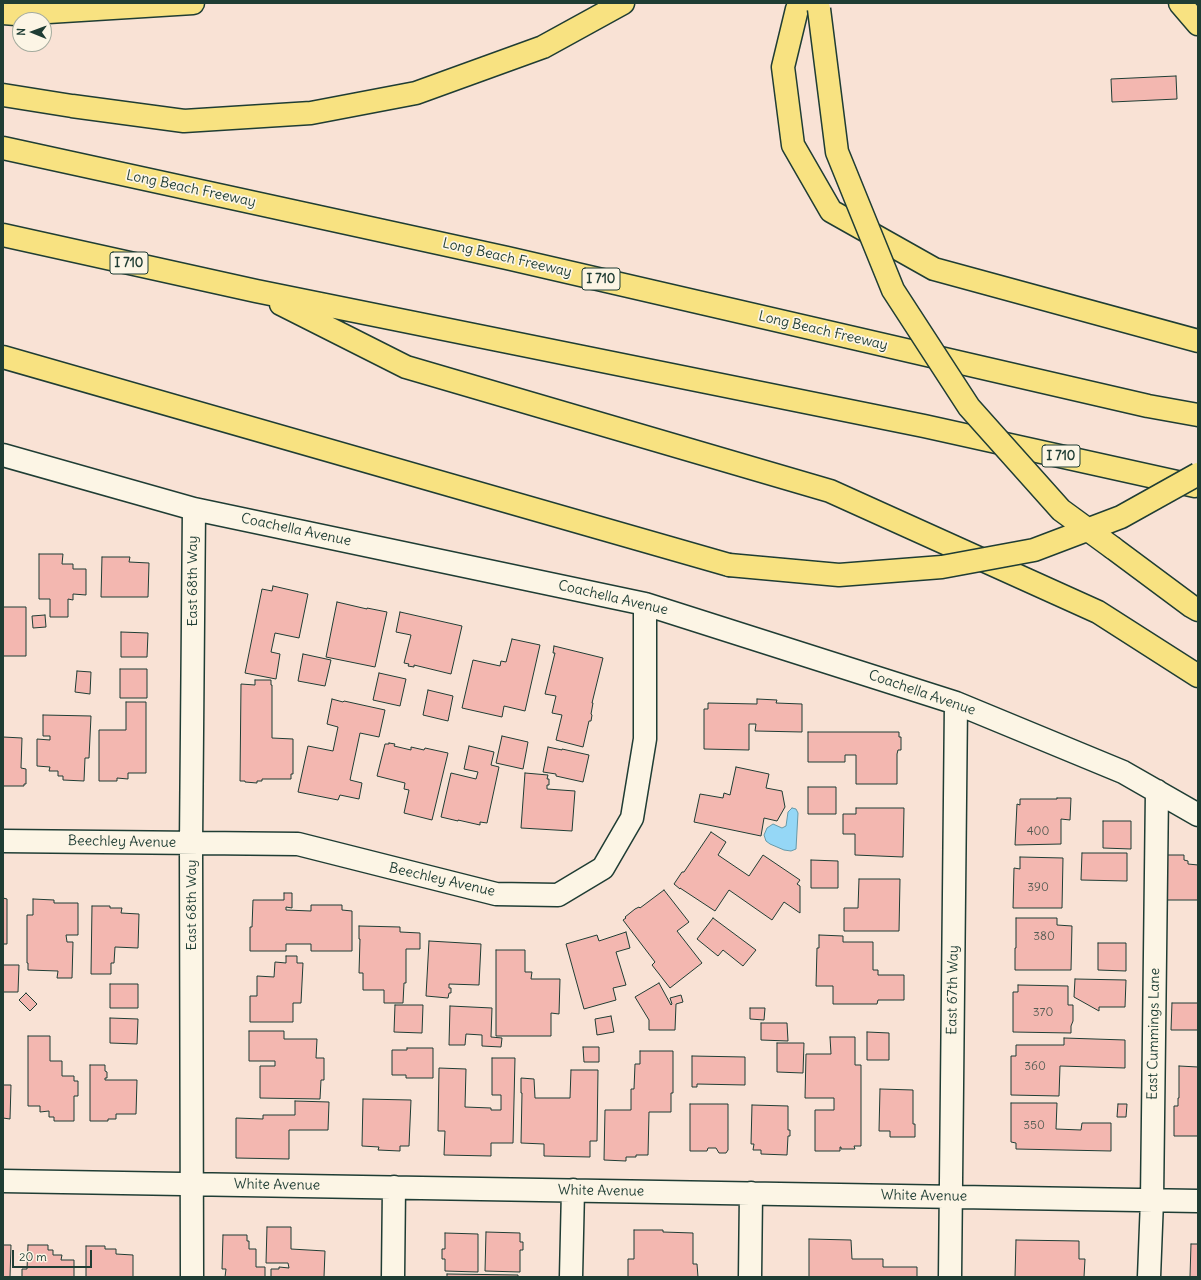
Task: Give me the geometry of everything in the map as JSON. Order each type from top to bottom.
[{"type":"highway","points":[[3,13],[24,14],[193,3]]},
{"type":"highway","points":[[3,95],[184,121],[311,113],[416,93],[543,47],[623,3]]},
{"type":"highway","points":[[802,3],[797,9],[783,67],[793,145],[832,211],[934,269],[1198,341]]},
{"type":"highway","points":[[819,3],[836,152],[893,290],[969,407],[1061,510],[1198,610]]},
{"type":"highway","points":[[1180,3],[1198,24]]},
{"type":"highway","name":"Long Beach Freeway","points":[[3,148],[508,258],[1140,404],[1198,415]]},
{"type":"highway","name":"I 710","points":[[3,235],[256,291],[916,424],[1198,486]]},
{"type":"highway","points":[[256,291],[406,367],[830,491],[1098,612],[1198,676]]},
{"type":"highway","points":[[3,357],[729,565],[839,575],[942,568],[1034,550],[1121,517],[1198,474]]},
{"type":"street","name":"Coachella Avenue","points":[[3,455],[194,509],[645,604],[956,703],[1122,772],[1198,815]]},
{"type":"street","name":"East 68th Way","points":[[192,1277],[194,509]]},
{"type":"street","name":"Beechley Avenue","points":[[3,841],[298,844],[496,894],[558,895],[603,868],[632,818],[646,739],[645,604]]},
{"type":"street","name":"East 67th Way","points":[[950,1277],[956,703]]},
{"type":"street","name":"East Cummings Lane","points":[[1149,1277],[1152,1200],[1157,791]]},
{"type":"street","name":"White Avenue","points":[[3,1181],[1198,1201]]},
{"type":"street","points":[[393,1277],[394,1187]]},
{"type":"street","points":[[571,1277],[573,1190]]},
{"type":"street","points":[[750,1277],[751,1193]]},
{"type":"water","points":[[792,808],[796,809],[798,813],[796,849],[791,851],[784,850],[770,844],[766,841],[764,835],[767,828],[773,824],[782,828],[786,826],[788,812]]},
{"type":"building","points":[[1176,76],[1177,99],[1112,102],[1111,79]]},
{"type":"building","points":[[39,554],[63,554],[62,564],[73,564],[73,569],[86,569],[86,595],[73,594],[73,600],[68,599],[68,617],[50,617],[50,599],[39,599]]},
{"type":"building","points":[[102,557],[130,557],[129,562],[149,563],[148,597],[101,597]]},
{"type":"building","points":[[273,586],[308,594],[299,638],[275,633],[271,652],[280,654],[276,679],[245,673],[262,589],[272,591]]},
{"type":"building","points":[[337,602],[387,612],[375,667],[326,657]]},
{"type":"building","points":[[3,607],[26,607],[26,656],[3,656]]},
{"type":"building","points":[[400,612],[462,626],[451,674],[414,665],[414,667],[408,666],[409,664],[404,663],[411,635],[396,632]]},
{"type":"building","points":[[45,615],[46,627],[33,628],[32,616]]},
{"type":"building","points":[[121,632],[148,633],[147,657],[121,657]]},
{"type":"building","points":[[512,639],[540,645],[525,711],[504,706],[502,717],[462,708],[473,660],[500,666],[501,661],[506,662]]},
{"type":"building","points":[[554,646],[603,658],[592,703],[591,721],[589,721],[583,747],[556,740],[562,715],[552,713],[556,696],[545,694],[555,653],[553,653]]},
{"type":"building","points":[[303,654],[331,660],[325,686],[298,681]]},
{"type":"building","points":[[120,669],[147,669],[147,698],[120,698]]},
{"type":"building","points":[[77,671],[91,672],[90,694],[75,692]]},
{"type":"building","points":[[379,673],[406,679],[400,706],[373,700]]},
{"type":"building","points":[[255,680],[271,680],[272,738],[293,739],[293,774],[291,774],[291,779],[262,779],[262,781],[257,781],[257,783],[240,781],[241,684],[255,685]]},
{"type":"building","points":[[428,690],[453,696],[448,721],[423,715]]},
{"type":"building","points":[[332,699],[385,710],[379,737],[360,733],[350,780],[362,783],[359,799],[340,795],[338,800],[298,792],[308,746],[333,751],[338,727],[327,724]]},
{"type":"building","points":[[757,699],[777,700],[776,703],[802,704],[802,732],[755,731],[756,724],[749,724],[749,750],[704,749],[704,709],[708,709],[708,703],[757,704]]},
{"type":"building","points":[[126,702],[146,702],[146,773],[128,773],[128,779],[117,778],[117,781],[99,781],[99,730],[126,730]]},
{"type":"building","points":[[43,715],[91,716],[89,758],[85,758],[84,781],[63,780],[63,776],[58,776],[58,771],[49,771],[50,767],[37,766],[37,739],[50,740],[50,736],[43,736]]},
{"type":"building","points":[[808,732],[899,732],[899,737],[901,737],[901,750],[898,750],[897,754],[897,784],[856,784],[856,755],[845,755],[845,762],[808,762]]},
{"type":"building","points":[[502,736],[528,742],[523,769],[496,763]]},
{"type":"building","points":[[3,737],[22,738],[21,768],[26,769],[26,784],[24,784],[24,786],[3,786]]},
{"type":"building","points":[[385,744],[395,744],[394,746],[411,750],[411,747],[424,750],[425,748],[448,753],[432,820],[404,813],[409,790],[404,789],[405,783],[377,776]]},
{"type":"building","points":[[469,746],[494,752],[491,765],[499,767],[487,823],[480,822],[480,825],[441,817],[451,773],[476,779],[478,772],[464,769]]},
{"type":"building","points":[[548,747],[589,755],[583,782],[556,776],[556,774],[543,772]]},
{"type":"building","points":[[736,767],[769,774],[766,788],[782,791],[785,807],[777,821],[764,818],[761,836],[694,822],[700,794],[723,798],[724,793],[730,795]]},
{"type":"building","points":[[525,773],[548,775],[547,779],[549,779],[549,785],[547,785],[547,789],[575,791],[572,831],[521,828]]},
{"type":"building","points":[[808,787],[836,787],[836,814],[808,814]]},
{"type":"building","points":[[1071,798],[1070,820],[1061,819],[1061,844],[1015,845],[1017,804],[1020,805],[1020,799]]},
{"type":"building","points":[[856,808],[904,808],[903,857],[855,855],[855,834],[843,834],[843,814],[856,814]]},
{"type":"building","points":[[1103,821],[1131,821],[1131,849],[1103,848]]},
{"type":"building","points":[[711,832],[726,842],[718,855],[749,876],[763,855],[800,880],[797,884],[800,886],[800,913],[784,902],[772,920],[729,890],[715,911],[674,884]]},
{"type":"building","points":[[1082,853],[1127,853],[1127,881],[1081,880]]},
{"type":"building","points":[[1165,855],[1184,855],[1184,860],[1188,861],[1188,864],[1198,865],[1198,900],[1164,900]]},
{"type":"building","points":[[1020,857],[1063,858],[1062,908],[1013,908],[1014,868],[1020,869]]},
{"type":"building","points":[[811,860],[838,861],[838,888],[811,888]]},
{"type":"building","points":[[859,879],[900,879],[899,931],[844,931],[844,908],[858,908]]},
{"type":"building","points":[[664,890],[689,922],[677,931],[702,963],[670,988],[652,965],[655,962],[623,920],[635,909],[640,908]]},
{"type":"building","points":[[284,893],[292,893],[292,908],[286,907],[286,910],[311,911],[311,905],[342,905],[342,910],[352,911],[352,951],[311,951],[311,944],[286,944],[286,951],[250,951],[250,927],[252,927],[253,900],[284,900]]},
{"type":"building","points":[[3,898],[7,899],[7,944],[3,944]]},
{"type":"building","points":[[33,899],[54,900],[54,903],[78,903],[78,935],[66,935],[67,942],[73,942],[72,978],[57,978],[58,971],[28,970],[27,915],[33,915]]},
{"type":"building","points":[[92,906],[122,908],[121,913],[139,914],[138,948],[115,947],[114,963],[111,963],[111,974],[91,974]]},
{"type":"building","points":[[713,918],[756,950],[743,966],[723,950],[718,956],[697,939]]},
{"type":"building","points":[[1016,918],[1057,918],[1057,925],[1072,926],[1071,970],[1015,970]]},
{"type":"building","points":[[359,926],[400,927],[400,932],[420,933],[420,949],[406,949],[406,983],[404,983],[403,1003],[384,1003],[384,990],[363,990],[363,973],[359,973]]},
{"type":"building","points":[[626,932],[630,948],[616,952],[626,985],[613,988],[616,1000],[584,1009],[566,944],[597,935],[599,941]]},
{"type":"building","points":[[819,935],[843,936],[843,942],[873,942],[873,970],[878,970],[878,975],[904,975],[904,1000],[878,1000],[877,1004],[833,1004],[833,986],[816,986],[817,948],[819,948]]},
{"type":"building","points":[[429,941],[481,944],[479,985],[449,984],[451,993],[449,993],[448,998],[426,996]]},
{"type":"building","points":[[1098,943],[1126,943],[1126,971],[1098,970]]},
{"type":"building","points":[[496,950],[525,950],[525,972],[532,972],[531,979],[560,979],[559,1014],[551,1013],[551,1036],[496,1036]]},
{"type":"building","points":[[286,956],[297,956],[297,963],[303,963],[301,1003],[293,1003],[293,1022],[250,1022],[250,996],[257,996],[257,976],[274,977],[275,962],[286,963]]},
{"type":"building","points":[[3,965],[19,965],[18,992],[3,992]]},
{"type":"building","points":[[1075,979],[1126,980],[1125,1007],[1099,1007],[1099,1011],[1074,997]]},
{"type":"building","points":[[659,983],[671,1005],[670,998],[681,995],[683,1002],[676,1004],[675,1030],[649,1030],[649,1020],[635,997]]},
{"type":"building","points":[[110,984],[138,984],[138,1008],[110,1008]]},
{"type":"building","points":[[1018,985],[1068,986],[1068,1005],[1073,1005],[1071,1033],[1013,1032],[1013,992],[1018,992]]},
{"type":"building","points":[[26,993],[37,1004],[30,1011],[19,1000]]},
{"type":"building","points":[[1172,1003],[1198,1003],[1198,1030],[1171,1030]]},
{"type":"building","points":[[395,1005],[423,1005],[422,1033],[394,1032]]},
{"type":"building","points":[[450,1006],[492,1008],[491,1037],[502,1038],[501,1047],[482,1046],[482,1035],[466,1034],[465,1045],[449,1045]]},
{"type":"building","points":[[750,1008],[765,1008],[764,1020],[750,1019]]},
{"type":"building","points":[[611,1016],[614,1032],[597,1035],[595,1019]]},
{"type":"building","points":[[110,1018],[138,1019],[137,1044],[110,1043]]},
{"type":"building","points":[[761,1023],[787,1023],[788,1041],[761,1040]]},
{"type":"building","points":[[249,1031],[284,1031],[284,1039],[317,1039],[316,1058],[324,1058],[324,1080],[321,1080],[320,1099],[260,1098],[260,1066],[275,1066],[275,1061],[249,1061]]},
{"type":"building","points":[[867,1032],[889,1033],[889,1060],[867,1060]]},
{"type":"building","points":[[28,1036],[50,1036],[50,1061],[62,1061],[62,1076],[74,1076],[74,1081],[78,1081],[78,1096],[74,1096],[74,1121],[54,1121],[54,1117],[49,1117],[49,1111],[40,1112],[40,1106],[28,1106]]},
{"type":"building","points":[[830,1037],[855,1037],[855,1065],[861,1065],[861,1146],[854,1146],[855,1149],[841,1149],[840,1147],[840,1151],[815,1151],[815,1110],[834,1110],[834,1098],[805,1098],[806,1054],[831,1054]]},
{"type":"building","points":[[1064,1038],[1125,1040],[1125,1068],[1060,1066],[1059,1096],[1011,1095],[1011,1056],[1016,1056],[1016,1045],[1064,1045]]},
{"type":"building","points":[[777,1043],[804,1043],[803,1073],[777,1072]]},
{"type":"building","points":[[583,1047],[599,1047],[599,1062],[584,1062]]},
{"type":"building","points":[[407,1048],[433,1048],[433,1078],[406,1078],[406,1075],[392,1075],[392,1050],[407,1050]]},
{"type":"building","points":[[640,1051],[673,1051],[673,1093],[671,1093],[671,1112],[649,1112],[648,1155],[626,1157],[626,1161],[604,1160],[605,1110],[631,1110],[631,1089],[634,1089],[635,1064],[640,1064]]},
{"type":"building","points":[[692,1056],[745,1057],[745,1085],[697,1084],[697,1087],[692,1087]]},
{"type":"building","points":[[492,1058],[515,1058],[513,1143],[491,1143],[491,1156],[444,1155],[445,1131],[438,1131],[439,1068],[466,1069],[465,1107],[501,1110],[501,1095],[492,1095]]},
{"type":"building","points":[[90,1065],[105,1065],[107,1078],[105,1078],[105,1080],[137,1080],[136,1114],[116,1114],[116,1119],[108,1119],[108,1121],[90,1121]]},
{"type":"building","points":[[1179,1066],[1198,1067],[1198,1136],[1174,1136],[1174,1106],[1178,1106],[1179,1098]]},
{"type":"building","points":[[571,1070],[598,1070],[597,1141],[590,1141],[590,1157],[544,1156],[544,1144],[521,1143],[521,1078],[534,1079],[535,1098],[570,1098]]},
{"type":"building","points":[[3,1085],[11,1085],[10,1119],[3,1118]]},
{"type":"building","points":[[880,1089],[913,1090],[913,1124],[915,1124],[915,1137],[890,1137],[890,1131],[879,1131]]},
{"type":"building","points":[[363,1099],[411,1100],[409,1146],[400,1146],[400,1151],[378,1150],[379,1147],[362,1146]]},
{"type":"building","points":[[295,1101],[329,1102],[328,1130],[289,1130],[289,1159],[236,1158],[236,1118],[263,1119],[263,1115],[295,1115]]},
{"type":"building","points":[[1011,1103],[1057,1103],[1056,1129],[1081,1130],[1082,1123],[1111,1123],[1111,1151],[1016,1149],[1016,1143],[1011,1142]]},
{"type":"building","points":[[690,1104],[728,1104],[728,1150],[726,1153],[719,1153],[716,1148],[708,1148],[707,1151],[690,1151]]},
{"type":"building","points":[[1118,1104],[1127,1104],[1126,1117],[1117,1117]]},
{"type":"building","points":[[752,1105],[788,1106],[788,1130],[790,1130],[790,1136],[788,1136],[787,1155],[761,1154],[761,1150],[753,1150],[754,1144],[751,1144]]},
{"type":"building","points":[[267,1227],[291,1227],[291,1249],[325,1251],[324,1277],[271,1277],[271,1269],[279,1269],[279,1267],[289,1268],[288,1263],[266,1263]]},
{"type":"building","points":[[634,1230],[663,1230],[663,1232],[693,1233],[693,1264],[697,1264],[698,1277],[628,1277],[628,1259],[634,1259]]},
{"type":"building","points":[[486,1232],[520,1233],[520,1242],[523,1242],[523,1250],[520,1250],[520,1272],[485,1271]]},
{"type":"building","points":[[445,1233],[478,1234],[478,1272],[445,1271],[445,1259],[442,1259],[442,1249],[445,1249]]},
{"type":"building","points":[[223,1235],[247,1235],[249,1249],[256,1249],[256,1267],[265,1267],[265,1277],[225,1277],[226,1269],[222,1269]]},
{"type":"building","points":[[809,1239],[851,1240],[852,1259],[883,1259],[883,1267],[917,1267],[917,1277],[809,1277]]},
{"type":"building","points":[[1016,1240],[1079,1241],[1079,1259],[1085,1259],[1084,1277],[1015,1277]]},
{"type":"building","points":[[1191,1244],[1198,1244],[1198,1277],[1190,1277]]},
{"type":"building","points":[[3,1245],[11,1245],[10,1277],[3,1277]]},
{"type":"building","points":[[28,1245],[48,1245],[48,1250],[53,1250],[53,1255],[62,1255],[61,1260],[74,1260],[74,1277],[22,1277],[22,1269],[27,1269]]},
{"type":"building","points":[[86,1246],[105,1246],[105,1249],[116,1249],[116,1254],[133,1255],[133,1277],[86,1277]]},
{"type":"building","points":[[447,1274],[518,1275],[518,1277],[447,1277]]}]
